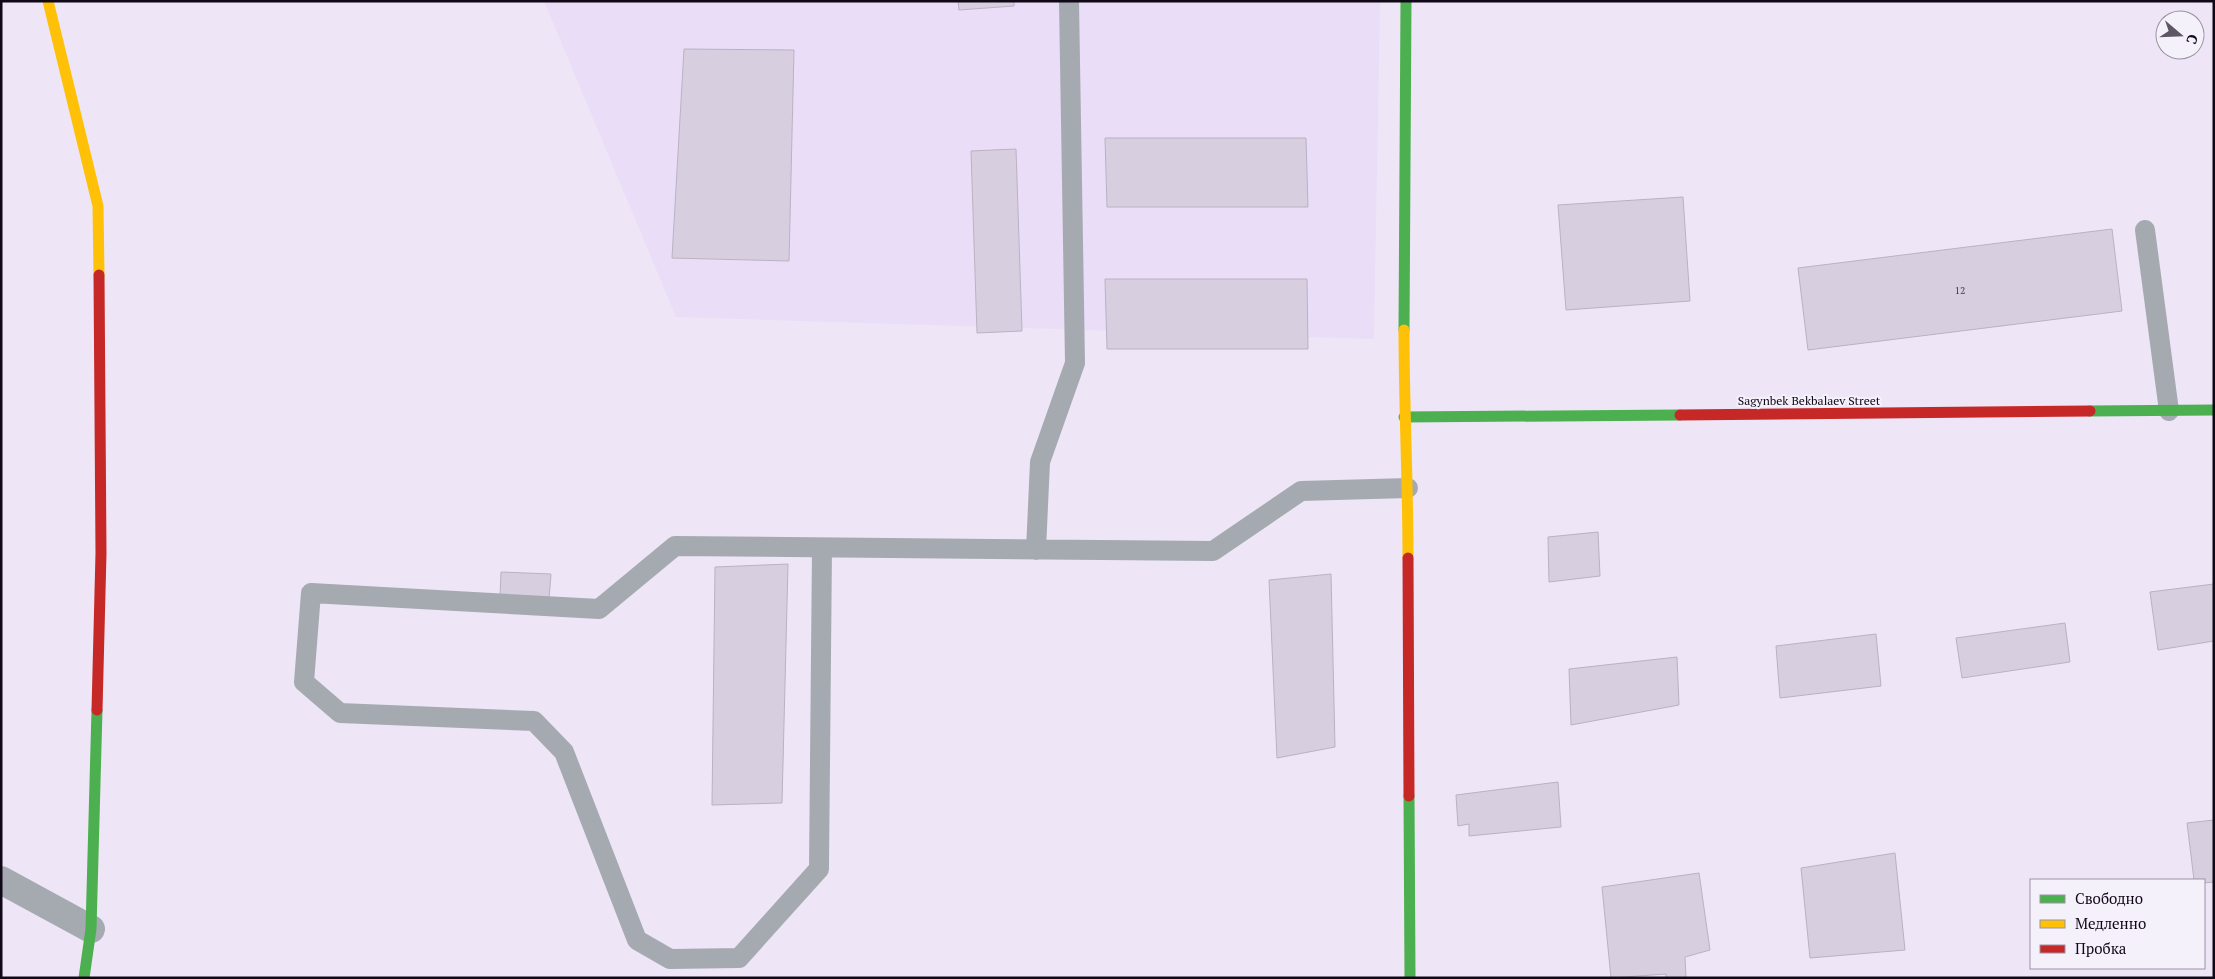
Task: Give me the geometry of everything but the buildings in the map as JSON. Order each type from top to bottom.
[{"type":"street","points":[[48,1],[98,206],[101,553],[91,929],[84,978]]},
{"type":"street","points":[[1406,1],[1404,416],[1408,488],[1410,978]]},
{"type":"street","name":"Sagynbek Bekbalaev Street","points":[[1404,416],[2214,410]]},
{"type":"street","points":[[1,880],[91,929]]},
{"type":"lane","points":[[1036,550],[1040,462],[1075,363],[1069,1]]},
{"type":"lane","points":[[2145,230],[2169,411]]},
{"type":"lane","points":[[822,548],[819,869],[739,958],[670,959],[637,940],[564,752],[534,721],[340,713],[304,682],[311,593],[599,609],[675,546],[1213,551],[1301,491],[1408,488]]},
{"type":"shaded area","points":[[544,1],[1380,1],[1374,339],[676,317]]},
{"type":"traffic: fast","points":[[1404,330],[1406,1]]},
{"type":"traffic: fast","points":[[2090,411],[2214,410]]},
{"type":"traffic: fast","points":[[1404,417],[1680,415]]},
{"type":"traffic: fast","points":[[84,978],[91,929],[97,710]]},
{"type":"traffic: fast","points":[[1409,796],[1410,978]]},
{"type":"traffic: slow","points":[[48,1],[98,206],[99,275]]},
{"type":"traffic: slow","points":[[1404,330],[1408,558]]},
{"type":"traffic: jam","points":[[97,710],[101,553],[99,275]]},
{"type":"traffic: jam","points":[[1680,415],[2090,411]]},
{"type":"traffic: jam","points":[[1408,558],[1409,796]]}]
